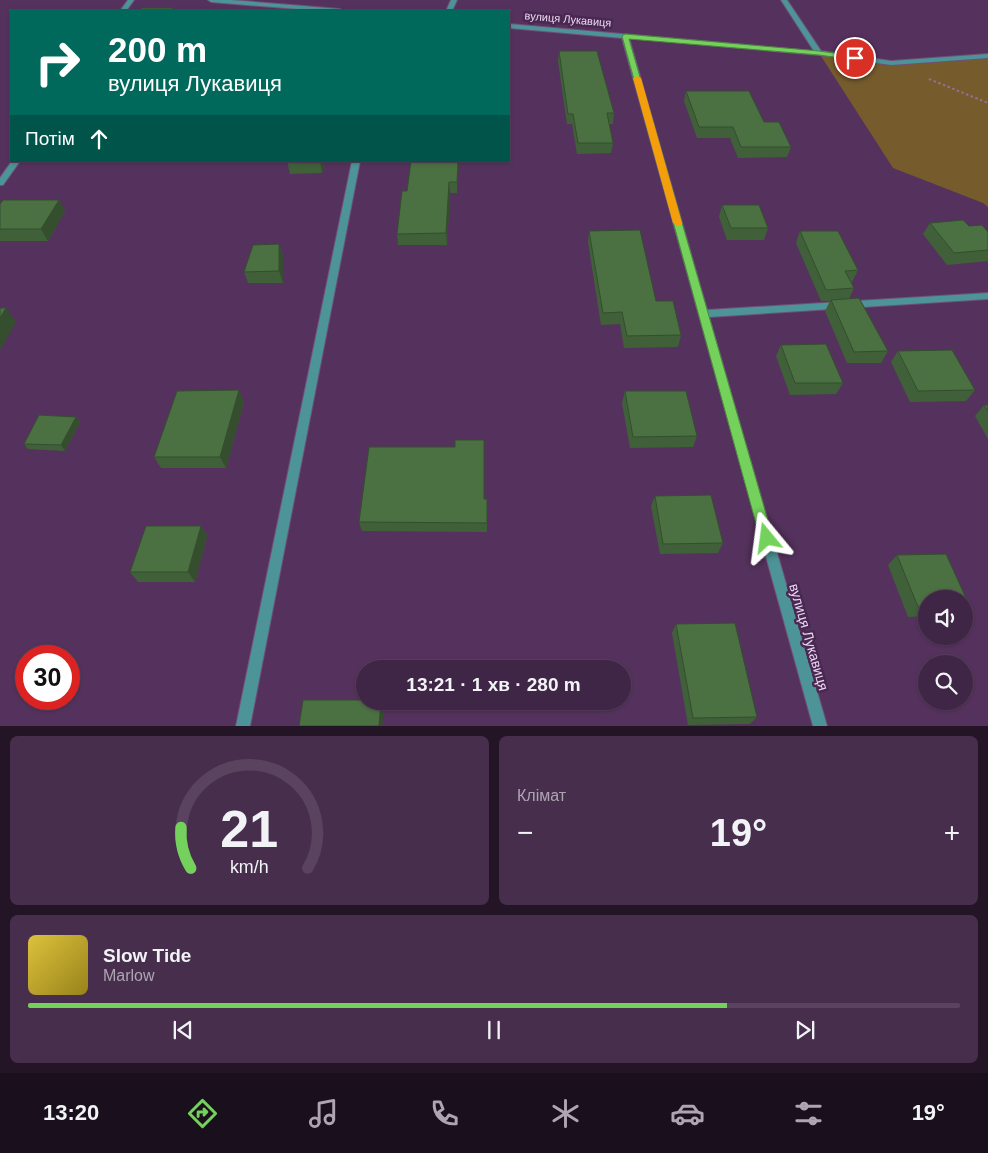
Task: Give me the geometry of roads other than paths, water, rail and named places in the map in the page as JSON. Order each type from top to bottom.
[{"type":"street","points":[[211,0],[329,10]]},
{"type":"street","points":[[784,0],[819,53]]},
{"type":"street","name":"вулиця Лукавиця","points":[[510,26],[819,53],[891,63],[988,56]]},
{"type":"street","name":"вулиця Лукавиця","points":[[625,36],[820,726]]},
{"type":"street","points":[[0,183],[15,162]]},
{"type":"street","points":[[243,726],[356,162]]},
{"type":"street","points":[[703,314],[988,296]]}]
